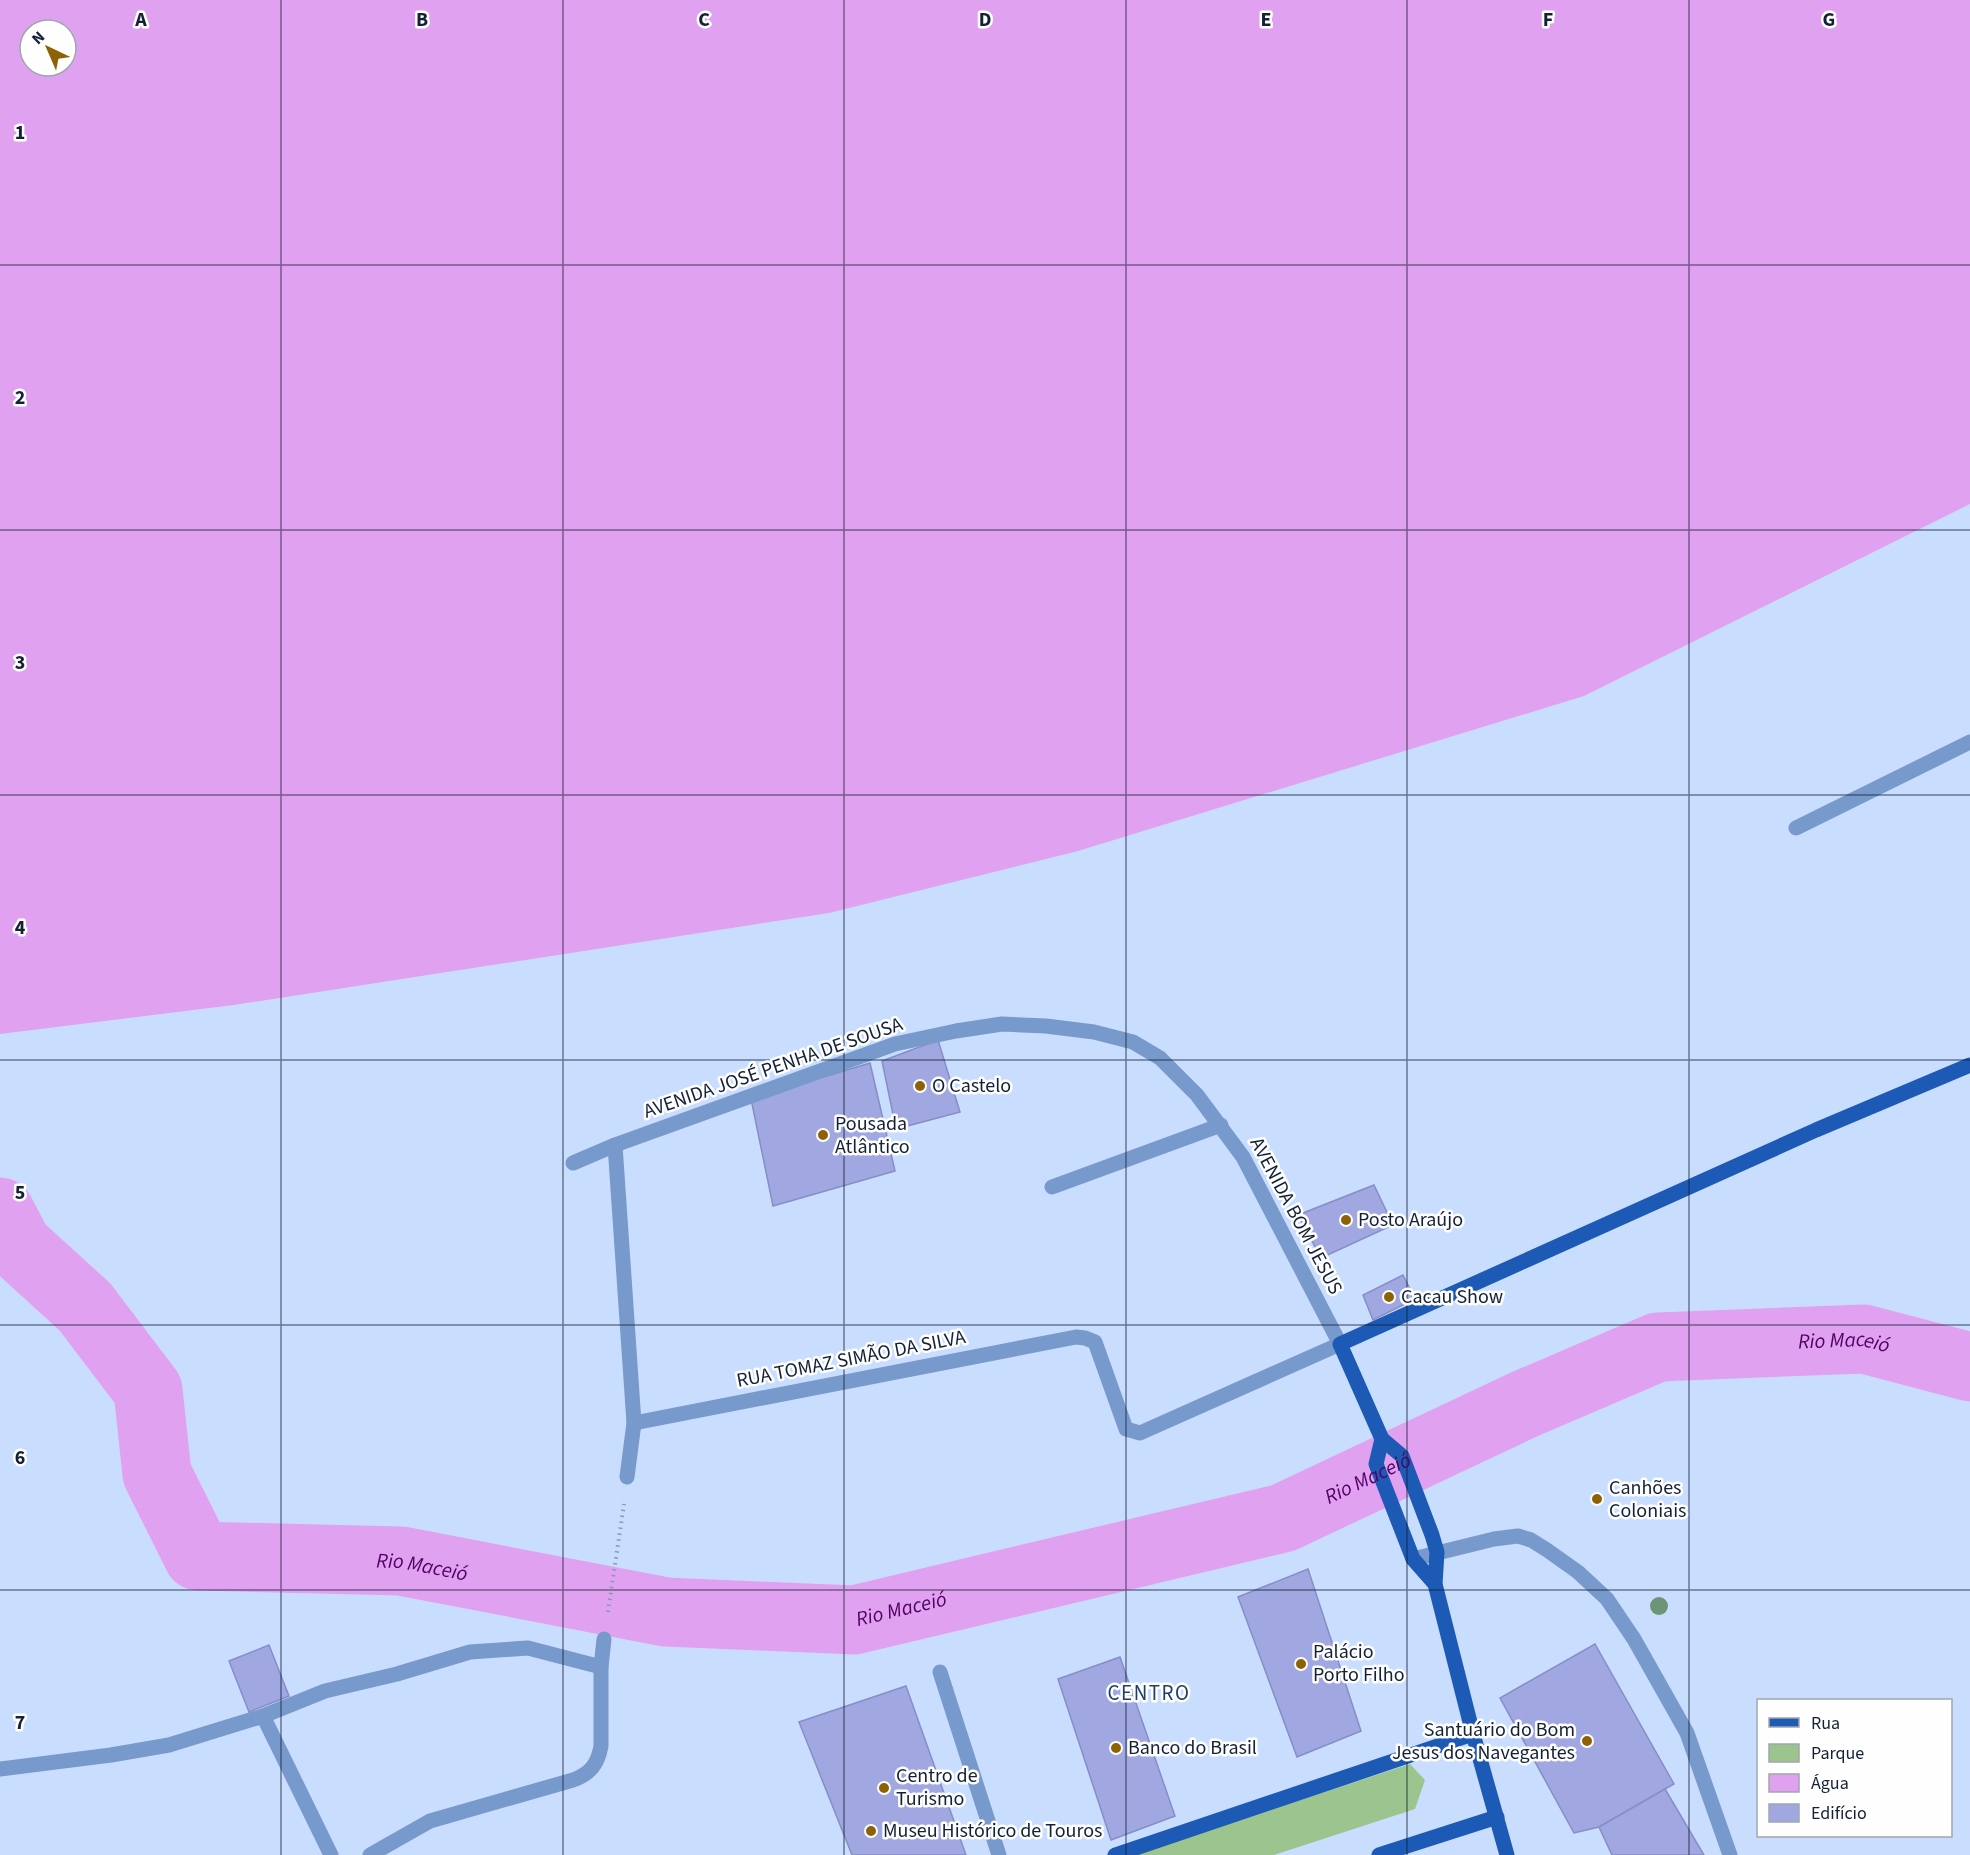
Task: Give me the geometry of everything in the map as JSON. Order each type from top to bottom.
[{"type":"main road","points":[[1340,1344],[1816,1130],[1970,1065]]},
{"type":"main road","name":"AVENIDA BOM JESUS","points":[[1340,1344],[1382,1439],[1402,1456],[1432,1534],[1437,1552],[1435,1584],[1507,1855]]},
{"type":"main road","name":"AVENIDA BOM JESUS","points":[[1382,1439],[1376,1466],[1413,1559],[1435,1584]]},
{"type":"main road","points":[[1115,1855],[1473,1734]]},
{"type":"main road","points":[[1379,1855],[1497,1817]]},
{"type":"street","points":[[1796,828],[1970,742]]},
{"type":"street","name":"AVENIDA JOSÉ PENHA DE SOUSA","points":[[573,1163],[895,1044],[1002,1024],[1047,1026],[1094,1032],[1133,1042]]},
{"type":"street","name":"AVENIDA BOM JESUS","points":[[1133,1042],[1160,1058],[1197,1095],[1243,1157],[1340,1344]]},
{"type":"street","points":[[1052,1187],[1221,1125]]},
{"type":"street","points":[[615,1146],[634,1423],[627,1477]]},
{"type":"street","name":"RUA TOMAZ SIMÃO DA SILVA","points":[[634,1423],[1076,1337],[1095,1342],[1126,1429],[1140,1433],[1340,1344]]},
{"type":"street","points":[[1413,1559],[1494,1539],[1518,1536],[1531,1540],[1563,1561],[1607,1599],[1634,1639],[1687,1733],[1730,1855]]},
{"type":"street","points":[[370,1855],[430,1821],[573,1780],[588,1773],[599,1756],[601,1746],[601,1667],[604,1640]]},
{"type":"street","points":[[0,1769],[169,1745],[263,1716],[325,1691],[397,1674],[470,1652],[528,1648],[601,1667]]},
{"type":"street","points":[[940,1672],[999,1855]]},
{"type":"street","points":[[263,1716],[331,1855]]},
{"type":"path","points":[[604,1640],[627,1477]]},
{"type":"green space","points":[[1410,1764],[1425,1780],[1415,1809],[1274,1855],[1133,1855]]},
{"type":"water","points":[[0,0],[1970,0],[1970,504],[1584,696],[1078,851],[829,913],[234,1005],[0,1034]]},
{"type":"building","name":"O Castelo","points":[[938,1040],[960,1112],[896,1129],[882,1061]]},
{"type":"building","name":"Pousada Atlântico","points":[[870,1063],[895,1171],[773,1206],[751,1099]]},
{"type":"building","name":"Posto Araújo","points":[[1374,1185],[1393,1225],[1321,1258],[1298,1215]]},
{"type":"building","name":"Cacau Show","points":[[1403,1275],[1415,1299],[1373,1320],[1363,1295]]},
{"type":"building","name":"Palácio Porto Filho","points":[[1308,1569],[1361,1731],[1297,1757],[1238,1597]]},
{"type":"building","name":"Santuário do Bom Jesus dos Navegantes","points":[[1595,1644],[1674,1784],[1599,1827],[1574,1833],[1500,1698]]},
{"type":"building","points":[[269,1645],[289,1696],[249,1712],[229,1661]]},
{"type":"building","name":"Banco do Brasil","points":[[1120,1657],[1175,1816],[1111,1840],[1058,1679]]},
{"type":"building","name":"Centro de Turismo","points":[[906,1686],[966,1855],[852,1855],[799,1722]]},
{"type":"building","points":[[1665,1789],[1704,1855],[1612,1855],[1599,1827]]},
{"type":"waterway","name":"Rio Maceió","points":[[0,1212],[18,1246],[85,1307],[148,1390],[157,1474],[198,1556],[401,1561],[666,1612],[854,1620],[1283,1518],[1525,1404],[1658,1347],[1864,1339],[1970,1367]]},
{"type":"place","name":"O Castelo","points":[[920,1086]]},
{"type":"place","name":"Pousada Atlântico","points":[[823,1135]]},
{"type":"place","name":"Posto Araújo","points":[[1346,1220]]},
{"type":"place","name":"Cacau Show","points":[[1389,1297]]},
{"type":"place","name":"Canhões Coloniais","points":[[1597,1499]]},
{"type":"place","name":"Palácio Porto Filho","points":[[1301,1664]]},
{"type":"place","name":"Santuário do Bom Jesus dos Navegantes","points":[[1587,1741]]},
{"type":"place","name":"Banco do Brasil","points":[[1116,1748]]},
{"type":"place","name":"Centro de Turismo","points":[[884,1788]]},
{"type":"place","name":"Museu Histórico de Touros","points":[[871,1831]]},
{"type":"district","name":"CENTRO","points":[[1149,1693]]}]
